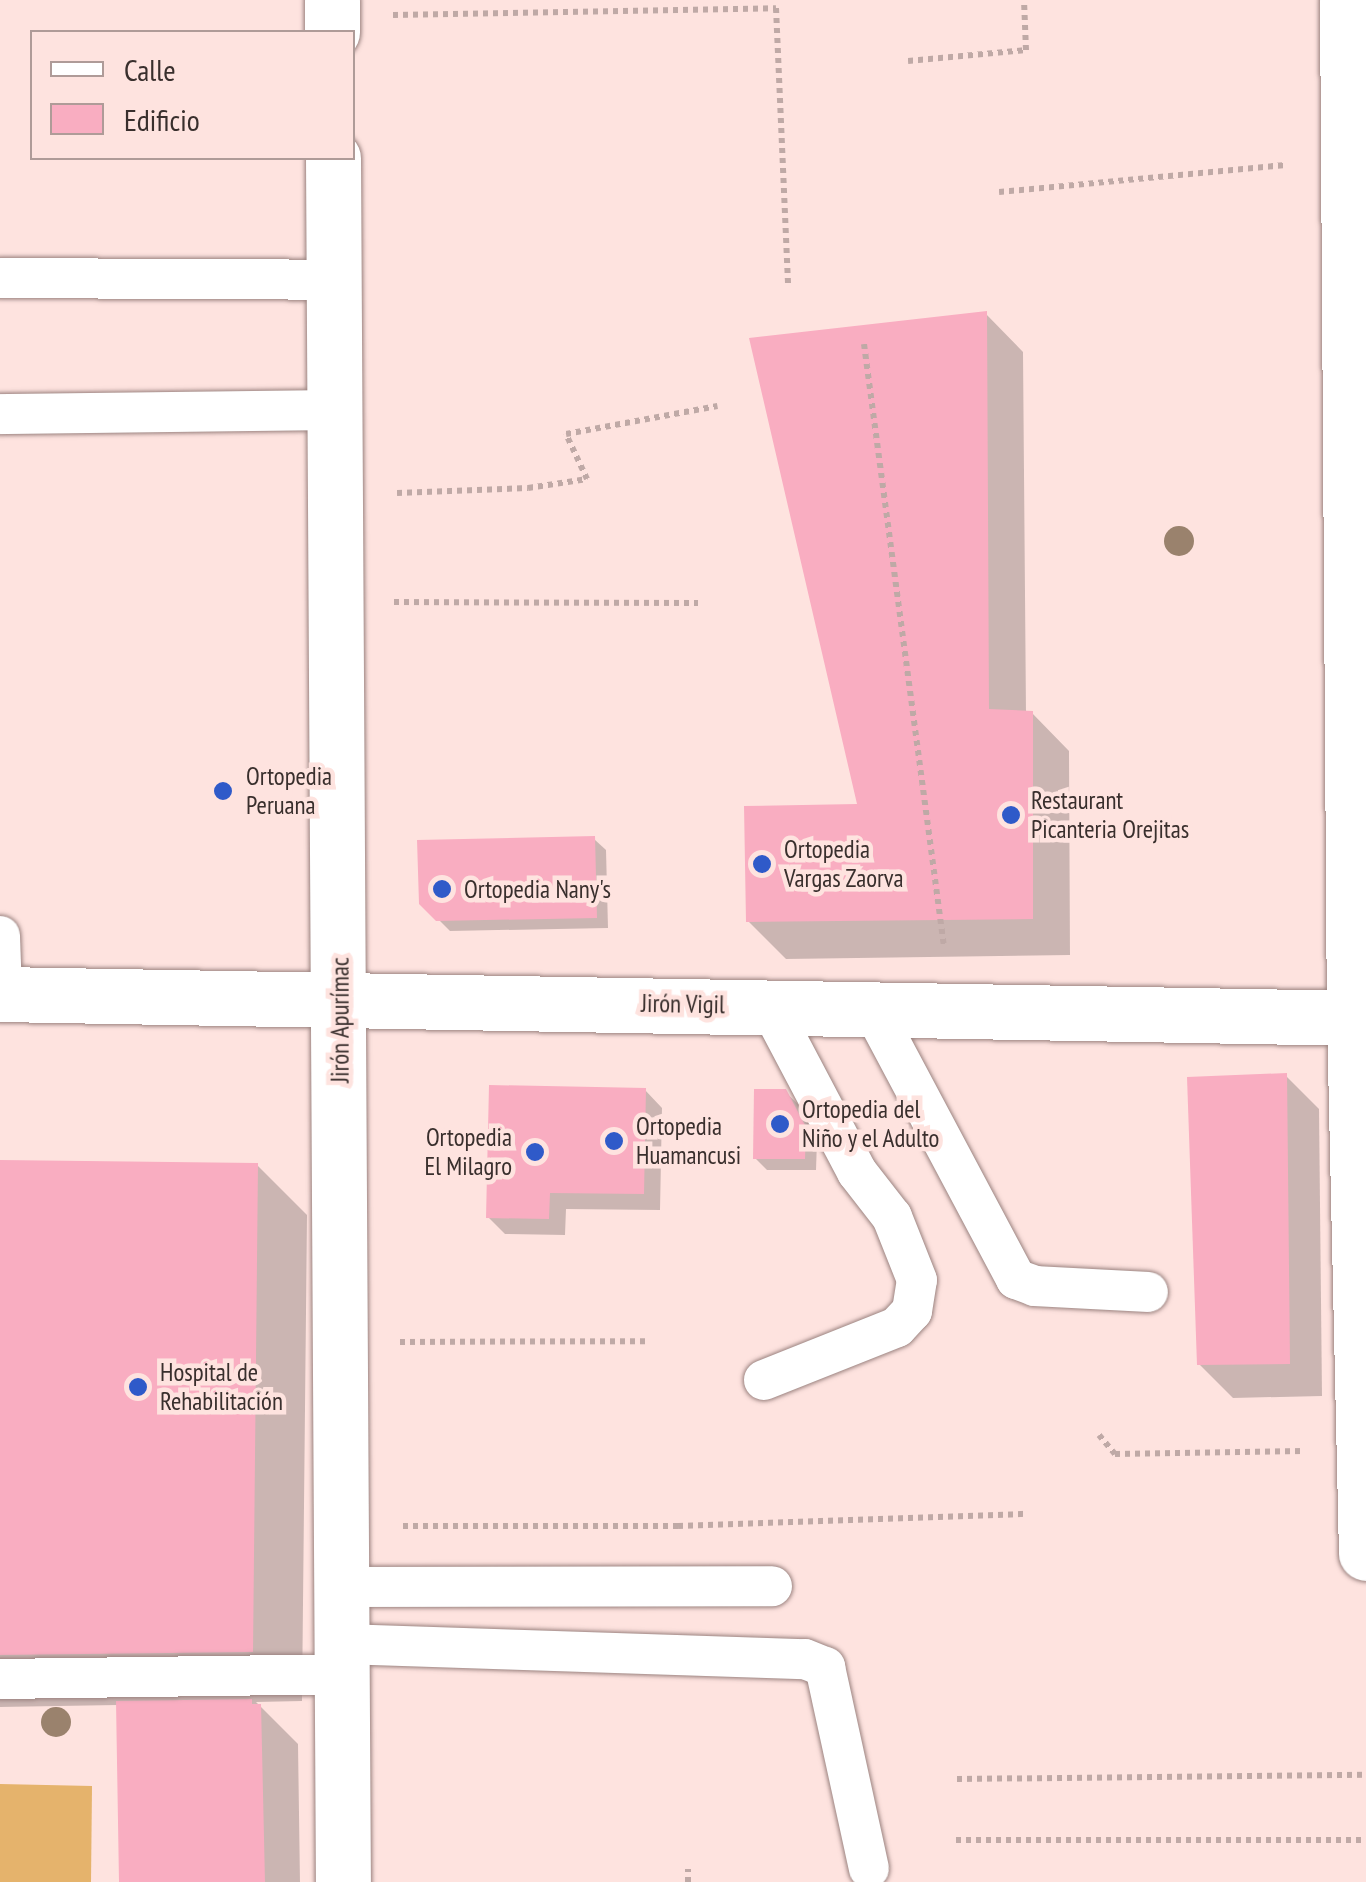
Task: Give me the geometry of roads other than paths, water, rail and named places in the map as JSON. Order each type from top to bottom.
[{"type":"street","points":[[1347,0],[1366,1553]]},
{"type":"street","name":"Jirón Apurímac","points":[[333,160],[343,1882]]},
{"type":"street","name":"Jirón Vigil","points":[[1,994],[1360,1018]]},
{"type":"lane","points":[[0,278],[334,280]]},
{"type":"lane","points":[[0,414],[334,410]]},
{"type":"lane","points":[[0,936],[1,994]]},
{"type":"lane","points":[[764,1380],[897,1327],[912,1312],[917,1280],[892,1217],[857,1172],[770,1005]]},
{"type":"lane","points":[[872,1008],[1016,1278],[1035,1286],[1148,1292]]},
{"type":"lane","points":[[342,1587],[772,1586]]},
{"type":"lane","points":[[0,1680],[342,1659],[806,1659],[826,1667],[870,1868]]},
{"type":"place","name":"Ortopedia Peruana","points":[[223,791]]},
{"type":"place","name":"Restaurant Picanteria Orejitas","points":[[1011,815]]},
{"type":"place","name":"Ortopedia Vargas Zaorva","points":[[762,864]]},
{"type":"place","name":"Ortopedia Nany's","points":[[442,889]]},
{"type":"place","name":"Ortopedia del Niño y el Adulto","points":[[780,1124]]},
{"type":"place","name":"Ortopedia Huamancusi","points":[[614,1141]]},
{"type":"place","name":"Ortopedia El Milagro","points":[[535,1152]]},
{"type":"place","name":"Hospital de Rehabilitación","points":[[138,1387]]}]
